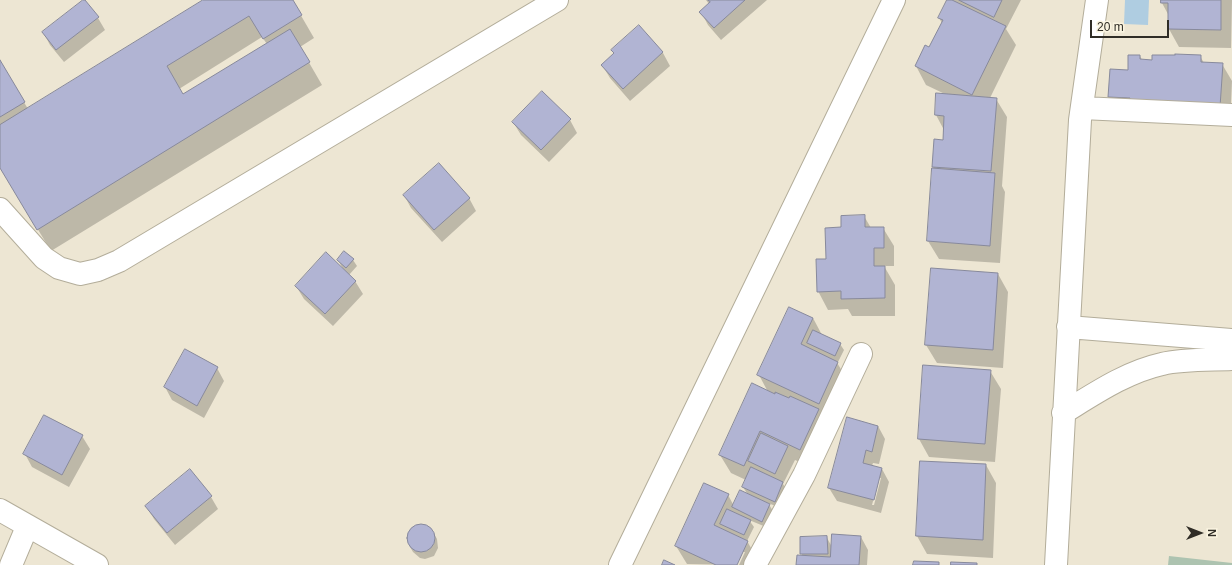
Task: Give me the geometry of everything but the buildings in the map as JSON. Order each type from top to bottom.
[{"type":"street","points":[[0,209],[44,258],[59,268],[80,274],[98,270],[119,261],[557,0]]},
{"type":"street","points":[[620,565],[894,0]]},
{"type":"street","points":[[1056,565],[1063,413],[1082,108],[1097,0]]},
{"type":"street","points":[[1082,108],[1232,115]]},
{"type":"street","points":[[1068,327],[1232,340]]},
{"type":"street","points":[[755,565],[804,475],[861,354]]},
{"type":"street","points":[[1063,413],[1139,370],[1163,363],[1232,359]]},
{"type":"street","points":[[0,510],[27,527],[97,565]]},
{"type":"street","points":[[11,565],[27,527]]},
{"type":"green space","points":[[1169,556],[1232,563],[1232,565],[1168,565]]},
{"type":"water","points":[[1125,0],[1149,0],[1148,25],[1124,24]]}]
